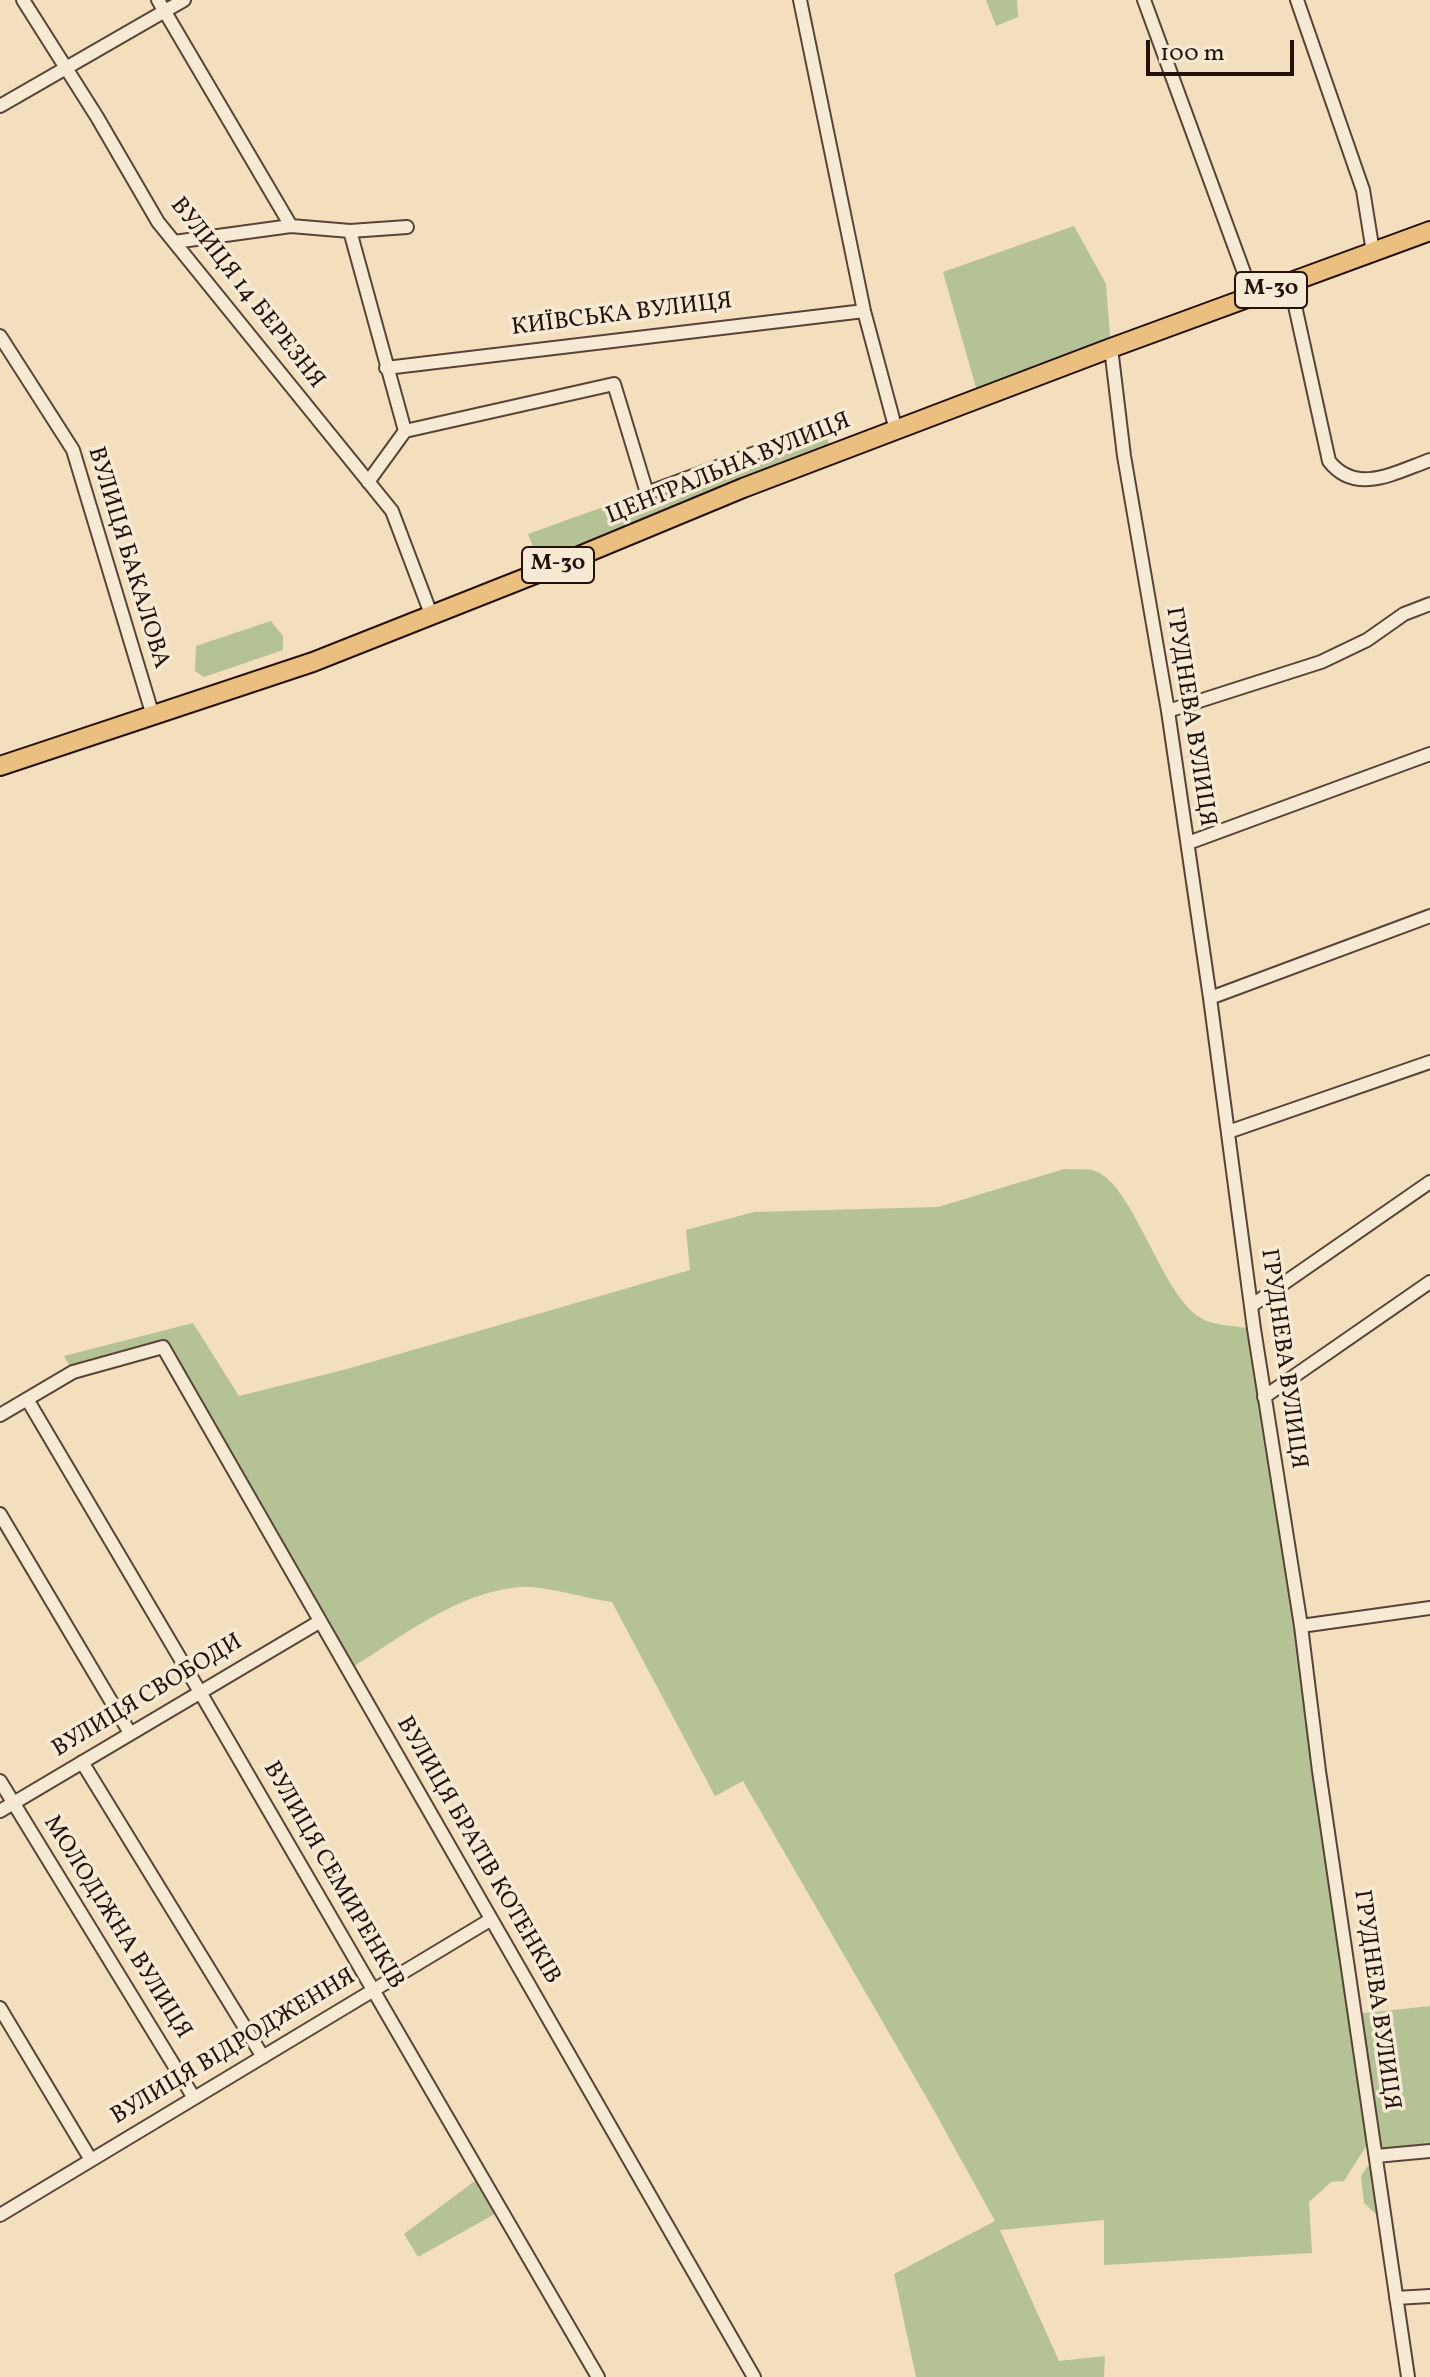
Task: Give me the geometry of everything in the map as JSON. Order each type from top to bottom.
[{"type":"highway","name":"ЦЕНТРАЛЬНА ВУЛИЦЯ","points":[[0,766],[317,661],[743,488],[1430,231]]},
{"type":"street","name":"ВУЛИЦЯ 14 БЕРЕЗНЯ","points":[[23,0],[97,117],[158,222],[392,511],[431,614]]},
{"type":"street","points":[[0,106],[65,69],[162,5],[184,0]]},
{"type":"street","points":[[800,0],[864,311],[896,430]]},
{"type":"street","points":[[1144,0],[1253,297]]},
{"type":"street","points":[[1297,0],[1363,190],[1373,252]]},
{"type":"street","points":[[162,5],[291,226]]},
{"type":"street","points":[[174,242],[291,226],[350,231],[407,227]]},
{"type":"street","points":[[350,231],[405,431]]},
{"type":"street","points":[[1290,283],[1329,461],[1336,471],[1362,480],[1376,479],[1430,460]]},
{"type":"street","name":"КИЇВСЬКА ВУЛИЦЯ","points":[[386,368],[864,311]]},
{"type":"street","name":"ВУЛИЦЯ БАКАЛОВА","points":[[0,336],[73,450],[153,716]]},
{"type":"street","name":"ГРУДНЕВА ВУЛИЦЯ","points":[[1111,348],[1124,456],[1188,843],[1264,1397],[1301,1626],[1319,1771],[1408,2377]]},
{"type":"street","points":[[368,482],[405,431],[614,384],[647,493],[823,428]]},
{"type":"street","points":[[1168,711],[1321,662],[1367,640],[1404,614],[1430,604]]},
{"type":"street","points":[[1188,843],[1430,754]]},
{"type":"street","points":[[1210,998],[1430,916]]},
{"type":"street","points":[[1228,1132],[1430,1062]]},
{"type":"street","points":[[1251,1306],[1430,1182]]},
{"type":"street","points":[[1264,1397],[1430,1282]]},
{"type":"street","name":"ВУЛИЦЯ БРАТІВ КОТЕНКІВ","points":[[27,1399],[73,1372],[163,1347],[754,2377]]},
{"type":"street","points":[[0,1415],[27,1399]]},
{"type":"street","name":"ВУЛИЦЯ СЕМИРЕНКІВ","points":[[27,1399],[598,2377]]},
{"type":"street","points":[[0,1514],[130,1733]]},
{"type":"street","points":[[1301,1626],[1430,1608]]},
{"type":"street","name":"ВУЛИЦЯ СВОБОДИ","points":[[0,1811],[319,1622]]},
{"type":"street","points":[[82,1762],[263,2057]]},
{"type":"street","name":"МОЛОДІЖНА ВУЛИЦЯ","points":[[0,1781],[194,2098]]},
{"type":"street","name":"ВУЛИЦЯ ВІДРОДЖЕННЯ","points":[[0,2215],[490,1920]]},
{"type":"street","points":[[0,2008],[91,2160]]},
{"type":"street","points":[[1376,2156],[1430,2151]]},
{"type":"street","points":[[1396,2298],[1430,2296]]},
{"type":"green space","points":[[986,0],[1017,0],[1018,17],[996,26]]},
{"type":"green space","points":[[1074,226],[1106,284],[1111,348],[979,398],[943,272]]},
{"type":"green space","points":[[823,428],[833,454],[543,571],[528,534]]},
{"type":"green space","points":[[271,621],[283,636],[283,650],[204,677],[195,671],[196,646]]},
{"type":"green space","points":[[1064,1169],[1092,1170],[1109,1180],[1134,1216],[1172,1285],[1199,1317],[1218,1324],[1254,1329],[1355,2014],[1430,2006],[1430,2151],[1376,2156],[1372,2137],[1344,2181],[1331,2182],[1309,2202],[1312,2253],[1104,2265],[1104,2220],[1000,2230],[1059,2361],[1105,2356],[1104,2377],[916,2377],[894,2274],[995,2221],[743,1781],[715,1796],[612,1602],[529,1587],[497,1591],[430,1618],[348,1670],[163,1347],[73,1372],[64,1356],[193,1323],[239,1396],[347,1369],[690,1270],[686,1230],[754,1212],[938,1207]]},
{"type":"green space","points":[[1372,2164],[1379,2217],[1364,2203],[1361,2176]]},
{"type":"green space","points":[[480,2177],[500,2211],[418,2257],[404,2234]]}]
